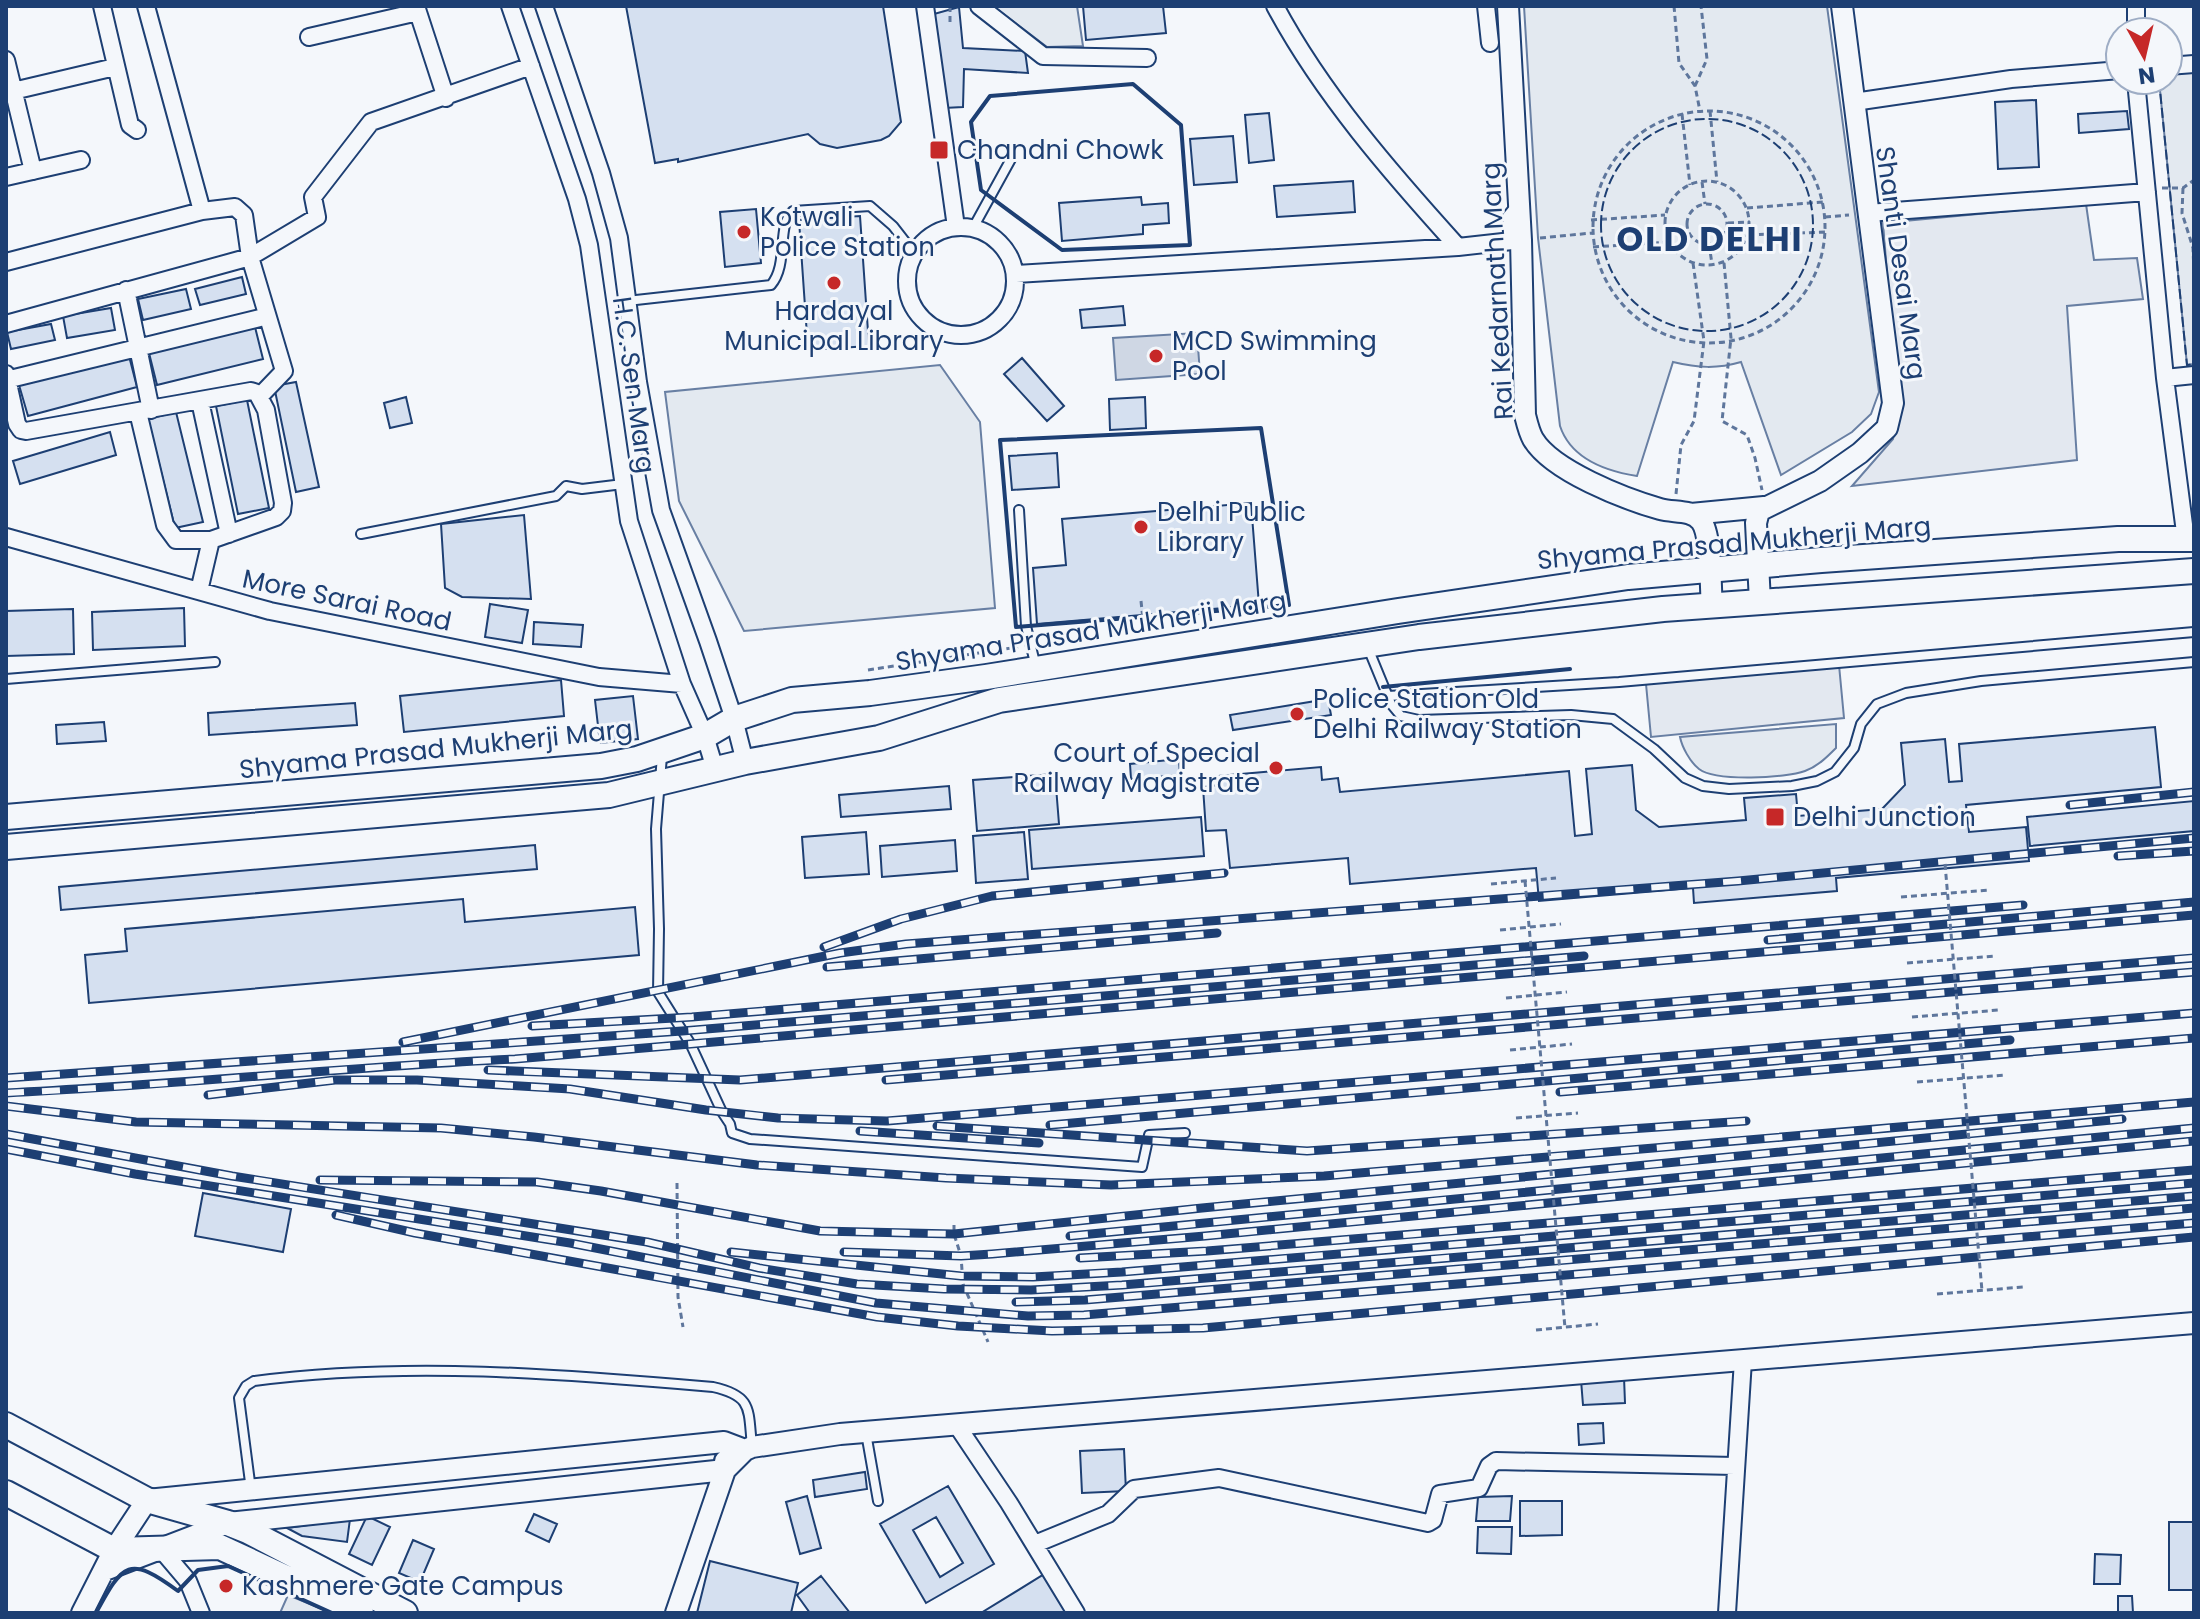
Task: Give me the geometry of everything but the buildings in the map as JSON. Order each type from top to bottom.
[{"type":"main road","name":"Shyama Prasad Mukherji Marg","points":[[6,817],[601,766],[662,751],[705,736],[734,719],[792,700],[884,691],[1149,652],[1612,579],[2118,539],[2190,540]]},
{"type":"main road","name":"Shyama Prasad Mukherji Marg","points":[[6,847],[609,795],[745,762],[879,738],[999,700],[1419,637],[1712,606],[2194,571]]},
{"type":"main road","points":[[6,1425],[147,1500],[228,1523],[405,1613]]},
{"type":"main road","points":[[6,1493],[109,1560],[160,1548],[220,1547],[361,1613]]},
{"type":"street","points":[[102,6],[130,125],[137,130]]},
{"type":"street","points":[[146,6],[202,211]]},
{"type":"street","name":"H.C. Sen Marg","points":[[510,6],[577,199],[589,245],[629,521],[682,684],[705,736],[715,769]]},
{"type":"street","name":"H.C. Sen Marg","points":[[544,6],[601,173],[619,238],[638,382],[661,510],[734,719],[745,762]]},
{"type":"street","points":[[925,6],[964,228]]},
{"type":"street","points":[[979,6],[1043,56],[1147,58]]},
{"type":"street","points":[[1275,6],[1314,71],[1411,195],[1458,247]]},
{"type":"street","points":[[1486,6],[1490,43]]},
{"type":"street","name":"Rai Kedarnath Marg","points":[[1508,6],[1521,240],[1525,415],[1533,439],[1566,468],[1595,485],[1663,510],[1685,513]]},
{"type":"street","name":"Shanti Desai Marg","points":[[1685,513],[1764,507],[1811,486],[1880,436],[1891,416],[1894,393],[1842,6]]},
{"type":"street","points":[[309,37],[417,9],[446,98]]},
{"type":"street","points":[[6,60],[12,99],[33,171]]},
{"type":"street","points":[[6,324],[250,257],[317,217],[313,197],[371,122],[531,66]]},
{"type":"street","points":[[12,99],[115,67]]},
{"type":"street","points":[[1854,102],[2025,77],[2104,71]]},
{"type":"street","points":[[2137,96],[2165,378],[2190,540]]},
{"type":"street","points":[[6,177],[81,160]]},
{"type":"street","points":[[1868,213],[2147,192]]},
{"type":"street","points":[[6,262],[202,211],[235,207],[244,215],[250,257],[284,371],[260,396]]},
{"type":"street","points":[[964,228],[988,234],[1001,244],[1011,258],[1016,274],[1015,293],[1008,311],[995,325],[978,334],[959,336],[941,332],[924,322],[913,308],[907,289],[907,270],[914,253],[932,236],[964,228]]},
{"type":"street","points":[[1016,274],[1458,247],[1521,240]]},
{"type":"street","points":[[126,290],[138,346],[145,411],[165,525],[176,540],[211,540],[276,517],[282,511],[266,410],[260,396],[251,391],[145,411],[26,431],[17,424],[6,378],[138,346],[260,318]]},
{"type":"street","points":[[2165,378],[2194,375]]},
{"type":"street","points":[[200,401],[229,534]]},
{"type":"street","points":[[1760,602],[1756,520],[1764,507]]},
{"type":"street","points":[[1685,513],[1698,518],[1705,528],[1712,606]]},
{"type":"street","name":"More Sarai Road","points":[[6,537],[270,611],[583,674],[624,681],[682,684]]},
{"type":"street","points":[[199,591],[211,540]]},
{"type":"street","points":[[82,1613],[109,1560],[147,1500],[724,1442],[748,1448],[956,1424],[2194,1323]]},
{"type":"street","points":[[1727,1613],[1743,1360]]},
{"type":"street","points":[[956,1424],[1076,1613]]},
{"type":"street","points":[[676,1613],[725,1470],[724,1442]]},
{"type":"street","points":[[201,1613],[188,1581],[160,1548],[228,1523],[725,1470],[748,1448]]},
{"type":"street","points":[[1035,1544],[1108,1514],[1134,1489],[1219,1478],[1428,1523],[1433,1520],[1440,1494],[1479,1488],[1489,1466],[1496,1461],[1735,1466]]},
{"type":"lane","points":[[964,228],[1011,159]]},
{"type":"lane","points":[[627,301],[771,285],[781,267],[786,219],[793,211],[870,206],[893,226],[914,253]]},
{"type":"lane","points":[[361,534],[556,496],[566,486],[582,489],[624,484]]},
{"type":"lane","points":[[1019,510],[1026,626],[1036,668]]},
{"type":"lane","points":[[1388,696],[1619,682],[2194,632]]},
{"type":"lane","points":[[1367,645],[1388,696],[1401,716],[1419,720],[1571,715],[1613,719],[1634,732],[1685,778],[1703,786],[1745,788],[1792,786],[1817,781],[1835,772],[1854,748],[1861,724],[1877,704],[1906,693],[1981,681],[2194,662]]},
{"type":"lane","points":[[6,679],[215,662]]},
{"type":"lane","points":[[662,751],[656,829],[658,992],[690,1043],[732,1133],[737,1137],[1142,1167],[1149,1135],[1185,1133]]},
{"type":"lane","points":[[251,1491],[239,1398],[246,1386],[254,1381],[336,1372],[473,1370],[713,1387],[735,1392],[746,1403],[748,1448]]},
{"type":"lane","points":[[866,1432],[878,1501]]},
{"type":"path","points":[[950,6],[950,24]]},
{"type":"path","points":[[1674,6],[1679,63],[1695,86],[1700,111]]},
{"type":"path","points":[[1695,86],[1707,59],[1701,6]]},
{"type":"path","points":[[1710,111],[1717,182]]},
{"type":"path","points":[[1710,111],[1757,122],[1792,146],[1805,162],[1823,202],[1825,232],[1822,256],[1817,272],[1796,305],[1754,332],[1704,341],[1663,337],[1643,326],[1610,291],[1593,247],[1591,220],[1599,190],[1619,158],[1642,136],[1670,118],[1710,111]]},
{"type":"path","points":[[1682,114],[1690,185]]},
{"type":"path","points":[[2194,180],[2183,188],[2182,213],[2194,247],[2194,273]]},
{"type":"path","points":[[1702,182],[1705,204]]},
{"type":"path","points":[[1717,182],[1731,188],[1747,208],[1750,222],[1748,235],[1742,248],[1724,263],[1693,263],[1679,255],[1669,242],[1665,215],[1672,200],[1690,185],[1717,182]]},
{"type":"path","points":[[1747,208],[1823,202]]},
{"type":"path","points":[[1705,204],[1721,209],[1728,223],[1724,235],[1709,244],[1694,239],[1687,227],[1691,213],[1705,204]]},
{"type":"path","points":[[1825,217],[1868,213]]},
{"type":"path","points":[[1591,220],[1665,215]]},
{"type":"path","points":[[1728,223],[1750,222]]},
{"type":"path","points":[[1666,229],[1687,227]]},
{"type":"path","points":[[1748,235],[1825,232]]},
{"type":"path","points":[[1521,240],[1592,233]]},
{"type":"path","points":[[1593,247],[1669,242]]},
{"type":"path","points":[[1709,244],[1712,265]]},
{"type":"path","points":[[1685,513],[1676,493],[1681,445],[1694,421],[1704,341],[1693,263]]},
{"type":"path","points":[[1724,263],[1731,338],[1722,421],[1747,435],[1755,458],[1764,507]]},
{"type":"path","points":[[1141,601],[1149,652]]},
{"type":"path","points":[[1945,864],[1982,1291]]},
{"type":"path","points":[[1491,884],[1556,878]]},
{"type":"path","points":[[1525,881],[1565,1328]]},
{"type":"path","points":[[1901,897],[1989,890]]},
{"type":"path","points":[[1500,930],[1561,924]]},
{"type":"path","points":[[1907,963],[1995,956]]},
{"type":"path","points":[[1506,998],[1567,992]]},
{"type":"path","points":[[1912,1017],[1999,1010]]},
{"type":"path","points":[[1510,1050],[1572,1044]]},
{"type":"path","points":[[1917,1082],[2005,1075]]},
{"type":"path","points":[[1516,1118],[1578,1113]]},
{"type":"path","points":[[677,1183],[678,1297],[683,1327]]},
{"type":"path","points":[[954,1225],[963,1284],[988,1342]]},
{"type":"path","points":[[1937,1294],[2023,1287]]},
{"type":"path","points":[[1536,1330],[1598,1324]]},
{"type":"shaded area","points":[[993,6],[1077,6],[1083,46],[1047,47]]},
{"type":"shaded area","points":[[1524,6],[1827,6],[1879,392],[1871,414],[1852,432],[1781,475],[1741,362],[1707,367],[1673,362],[1637,476],[1601,467],[1572,447],[1560,426],[1538,238]]},
{"type":"shaded area","points":[[2194,70],[2194,364],[2187,365],[2161,96],[2184,96],[2184,71]]},
{"type":"shaded area","points":[[2086,204],[2094,260],[2137,258],[2143,299],[2067,306],[2077,460],[1852,486],[1893,439],[1898,410],[1883,223]]},
{"type":"shaded area","name":"MCD Swimming Pool","points":[[1197,333],[1200,374],[1116,380],[1113,338]]},
{"type":"shaded area","points":[[940,365],[980,422],[995,608],[744,631],[679,501],[665,392]]},
{"type":"shaded area","points":[[1839,665],[1844,718],[1651,737],[1646,684]]},
{"type":"shaded area","points":[[1836,724],[1836,748],[1822,761],[1805,771],[1768,777],[1720,776],[1699,769],[1680,737]]},
{"type":"shaded area","points":[[288,1595],[332,1613],[280,1613]]},
{"type":"railway","points":[[2070,805],[2194,792]]},
{"type":"railway","points":[[403,1042],[840,953],[906,944],[1738,881],[2194,838]]},
{"type":"railway","points":[[2118,856],[2194,851]]},
{"type":"railway","points":[[824,947],[901,919],[992,896],[1224,873]]},
{"type":"railway","points":[[1768,940],[2194,902]]},
{"type":"railway","points":[[532,1026],[692,1017],[2023,905]]},
{"type":"railway","points":[[6,1093],[515,1059],[2194,915]]},
{"type":"railway","points":[[827,967],[1217,933]]},
{"type":"railway","points":[[6,1078],[682,1031],[1584,956]]},
{"type":"railway","points":[[488,1070],[740,1080],[2194,958]]},
{"type":"railway","points":[[886,1080],[2194,972]]},
{"type":"railway","points":[[208,1095],[335,1080],[417,1080],[570,1089],[778,1118],[887,1121],[2194,1013]]},
{"type":"railway","points":[[1560,1092],[2194,1038]]},
{"type":"railway","points":[[1050,1125],[2010,1040]]},
{"type":"railway","points":[[6,1106],[136,1122],[441,1128],[757,1165],[1111,1185],[1324,1176],[2194,1102]]},
{"type":"railway","points":[[320,1180],[537,1182],[820,1231],[954,1234],[2122,1119]]},
{"type":"railway","points":[[937,1126],[1307,1151],[1746,1121]]},
{"type":"railway","points":[[1070,1236],[2194,1128]]},
{"type":"railway","points":[[860,1131],[1039,1143]]},
{"type":"railway","points":[[6,1134],[232,1176],[647,1242],[759,1268],[857,1284],[944,1289],[1031,1290],[1122,1285],[2194,1196]]},
{"type":"railway","points":[[844,1252],[961,1256],[992,1254],[2194,1141]]},
{"type":"railway","points":[[6,1149],[135,1174],[570,1243],[876,1303],[1028,1316],[1084,1315],[2194,1223]]},
{"type":"railway","points":[[1080,1258],[1207,1251],[2194,1170]]},
{"type":"railway","points":[[731,1252],[961,1276],[1033,1277],[2194,1183]]},
{"type":"railway","points":[[1016,1302],[1085,1300],[2194,1208]]},
{"type":"railway","points":[[336,1215],[415,1233],[877,1317],[958,1326],[1052,1331],[1203,1328],[2194,1237]]},
{"type":"fence","points":[[2161,96],[2187,365],[2194,364]]},
{"type":"fence","points":[[1707,119],[1748,127],[1782,150],[1805,184],[1813,225],[1805,266],[1782,300],[1748,323],[1707,331],[1666,323],[1632,300],[1609,266],[1601,225],[1609,184],[1632,150],[1666,127],[1707,119]]},
{"type":"wall","points":[[1133,84],[1181,125],[1190,245],[1062,250],[981,190],[971,122],[990,96],[1133,84]]},
{"type":"wall","points":[[1261,428],[1289,605],[1016,627],[1000,440],[1261,428]]},
{"type":"wall","points":[[1383,687],[1570,669]]},
{"type":"wall","points":[[96,1613],[113,1583],[129,1570],[148,1572],[178,1591],[198,1570],[228,1566],[332,1613]]},
{"type":"place","name":"Chandni Chowk","points":[[939,150]]},
{"type":"place","name":"Kotwali Police Station","points":[[744,232]]},
{"type":"place","name":"Hardayal Municipal Library","points":[[834,283]]},
{"type":"place","name":"MCD Swimming Pool","points":[[1156,356]]},
{"type":"place","name":"Delhi Public Library","points":[[1141,527]]},
{"type":"place","name":"Police Station Old Delhi Railway Station","points":[[1297,714]]},
{"type":"place","name":"Court of Special Railway Magistrate","points":[[1276,768]]},
{"type":"place","name":"Delhi Junction","points":[[1775,817]]},
{"type":"place","name":"Kashmere Gate Campus","points":[[226,1586]]},
{"type":"district","name":"OLD DELHI","points":[[1710,239]]}]
